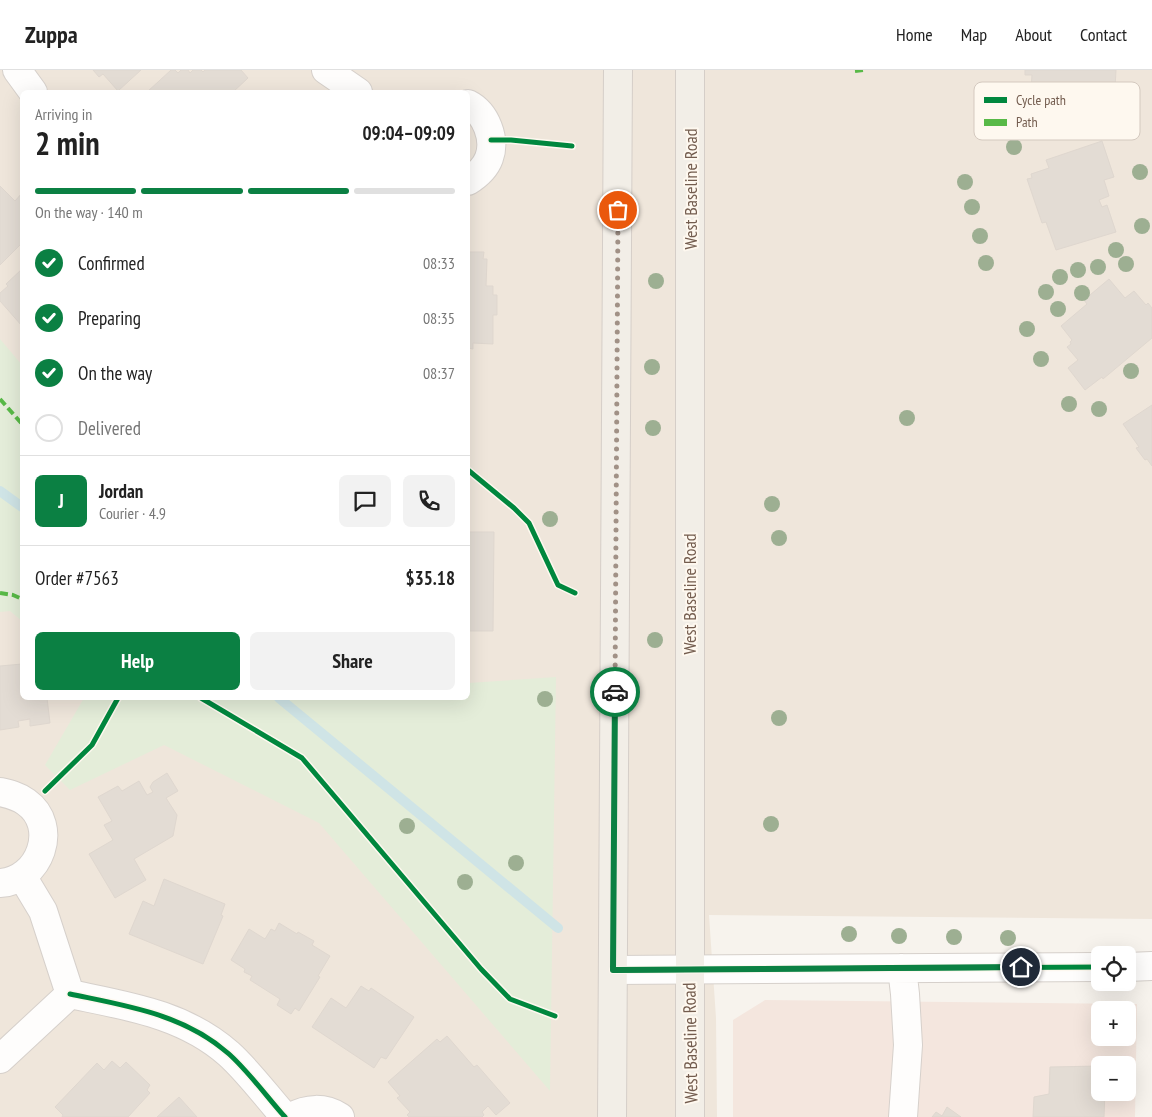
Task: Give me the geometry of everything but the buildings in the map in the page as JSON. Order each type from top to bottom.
[{"type":"main road","points":[[612,1117],[618,70]]},
{"type":"main road","name":"West Baseline Road","points":[[690,70],[690,1117]]},
{"type":"street","points":[[18,70],[32,90]]},
{"type":"street","points":[[326,70],[355,90]]},
{"type":"street","points":[[470,105],[474,107],[486,122],[491,140],[489,158],[479,174],[470,181]]},
{"type":"street","points":[[0,792],[14,795],[26,802],[36,812],[42,826],[43,840],[40,854],[33,867],[11,880],[43,911],[70,994]]},
{"type":"street","points":[[1136,967],[1152,966]]},
{"type":"street","points":[[613,970],[689,968],[1091,967]]},
{"type":"street","points":[[902,968],[908,1045],[903,1117]]},
{"type":"street","points":[[0,1058],[70,994]]},
{"type":"street","points":[[70,994],[149,1011],[197,1030],[230,1054],[285,1117]]},
{"type":"street","points":[[291,1117],[299,1112],[312,1109],[326,1110],[340,1117]]},
{"type":"shaded area","points":[[0,70],[1152,70],[1152,919],[709,915],[716,1018],[717,1117],[0,1117]]},
{"type":"shaded area","points":[[765,1000],[1091,1004],[1091,1046],[1136,1046],[1137,1004],[1136,1060],[1136,1056],[1091,1056],[1091,1101],[1135,1101],[1135,1117],[733,1117],[733,1020]]},
{"type":"green space","points":[[0,339],[20,363],[20,619],[10,611],[0,612]]},
{"type":"green space","points":[[556,677],[550,1091],[319,823],[164,745],[70,790],[45,765],[83,700],[470,700],[470,683]]},
{"type":"waterway","points":[[0,491],[20,506]]},
{"type":"waterway","points":[[281,700],[558,928]]},
{"type":"marked path","points":[[855,71],[863,70]]},
{"type":"marked path","points":[[0,399],[20,422]]},
{"type":"marked path","points":[[0,593],[20,598]]},
{"type":"cycle path","points":[[491,140],[572,146]]},
{"type":"cycle path","points":[[470,472],[529,523],[558,585],[575,593]]},
{"type":"cycle path","points":[[45,791],[92,745],[117,700]]},
{"type":"cycle path","points":[[204,700],[302,758],[481,969],[510,999],[555,1016]]},
{"type":"cycle path","points":[[613,970],[1091,967]]},
{"type":"cycle path","points":[[70,994],[133,1008],[193,1029],[212,1040],[229,1054],[251,1076],[285,1117]]},
{"type":"way so far","points":[[615,692],[618,210]]},
{"type":"route","points":[[615,692],[613,970],[1021,967]]}]
